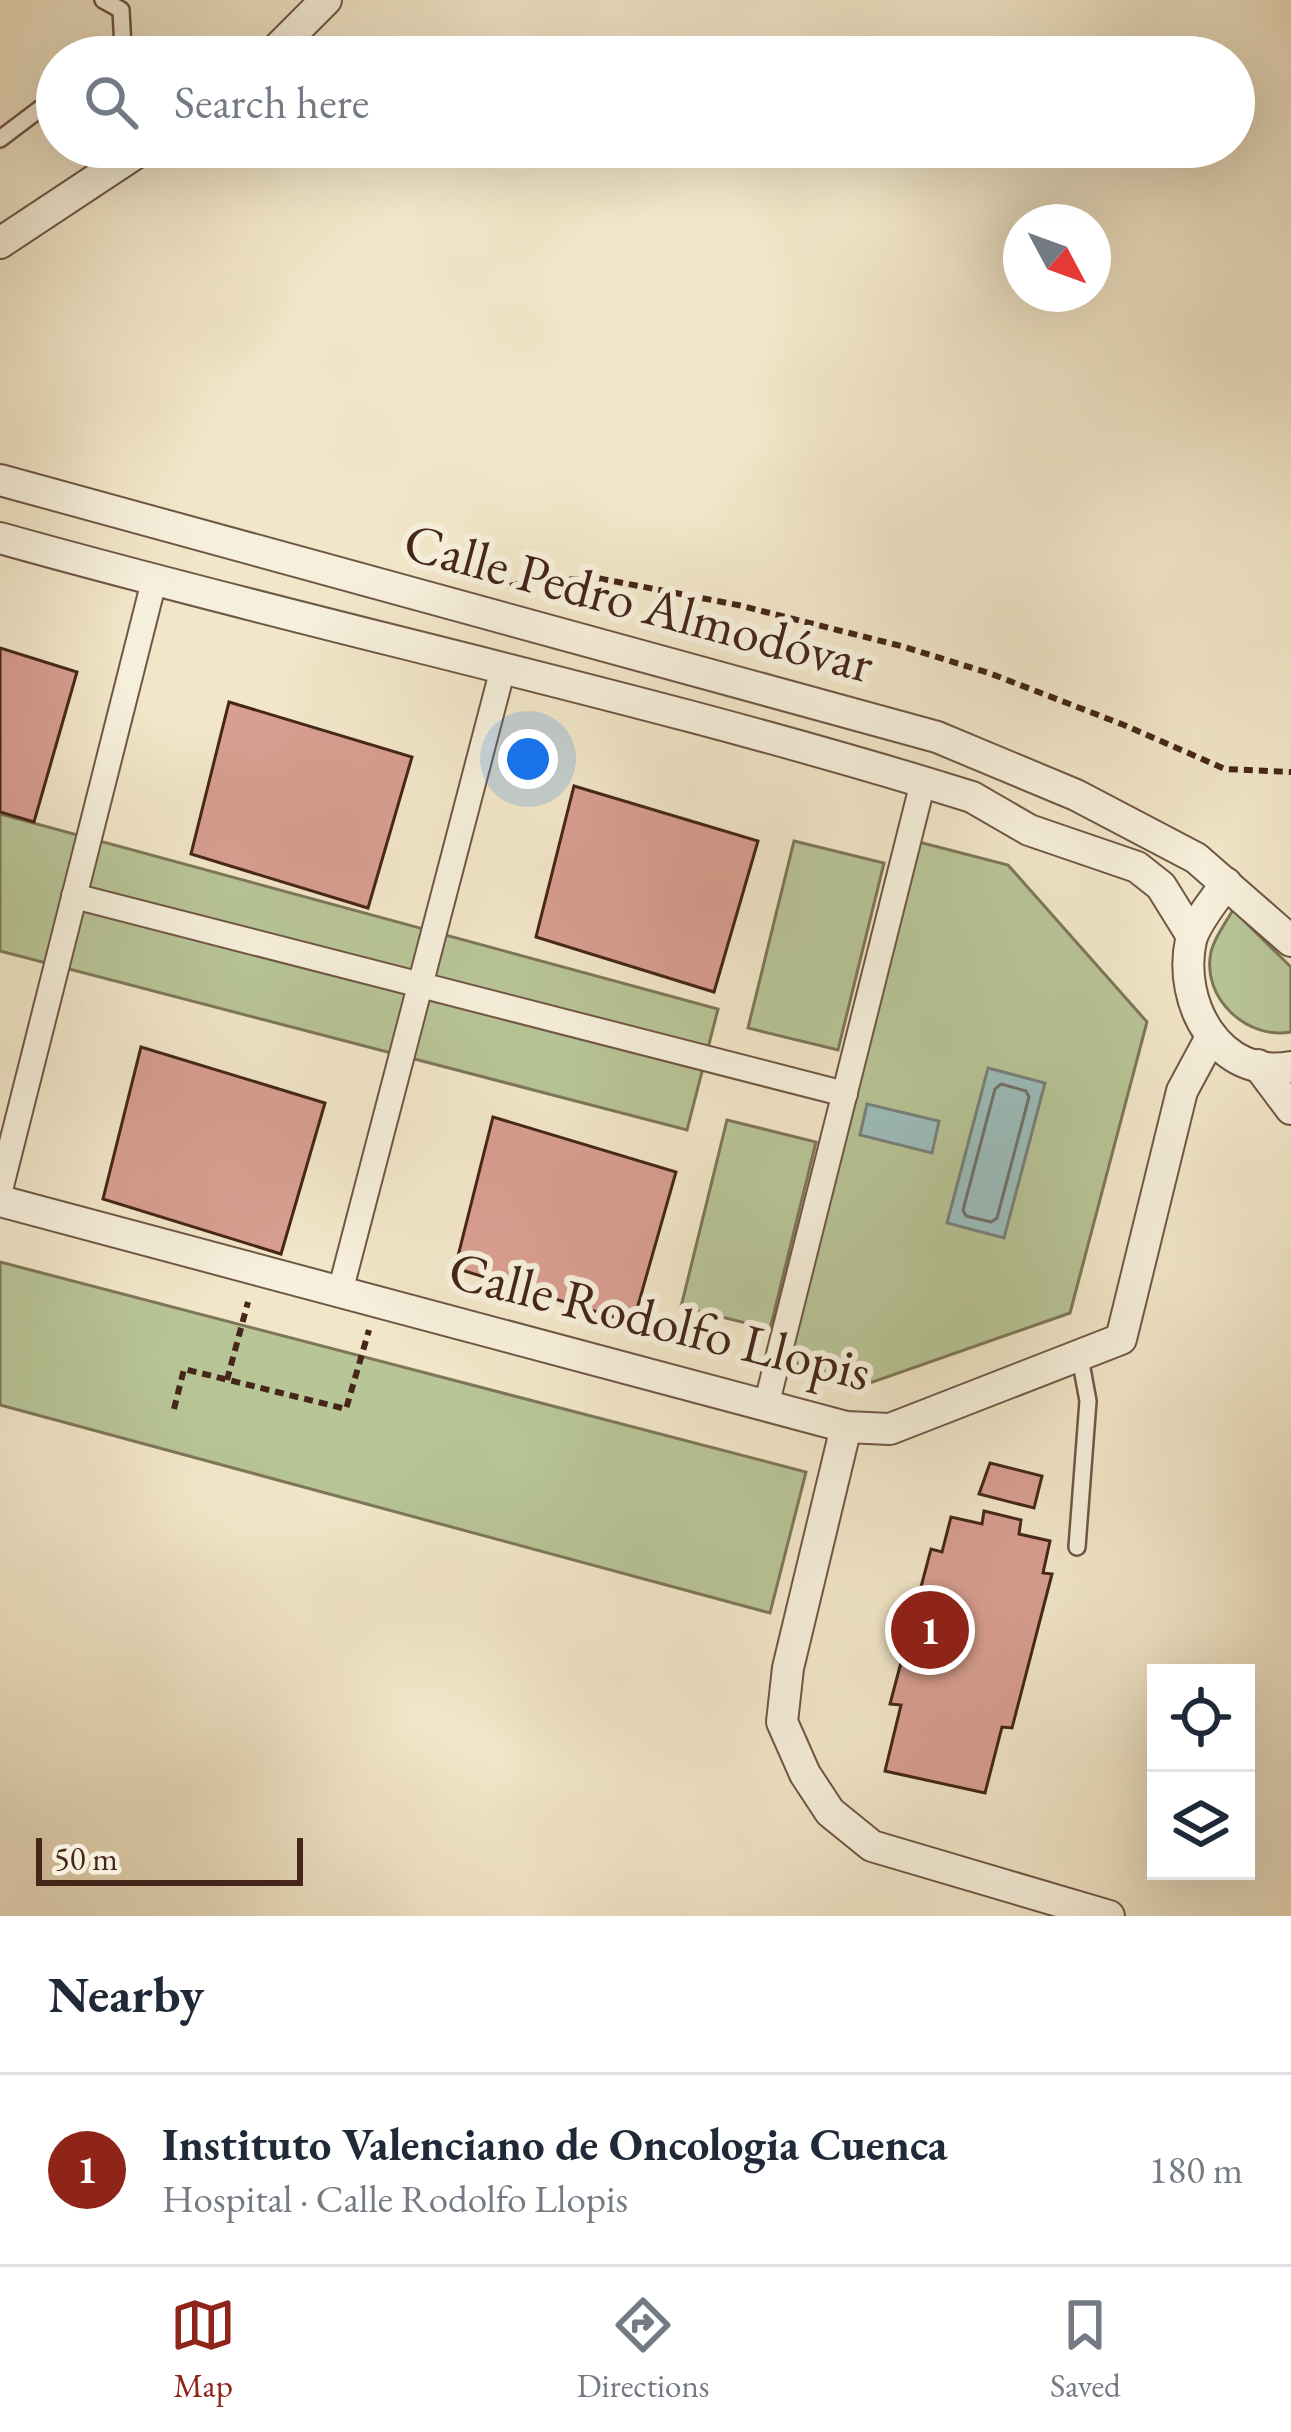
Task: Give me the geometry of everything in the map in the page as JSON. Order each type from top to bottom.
[{"type":"street","points":[[290,36],[326,0]]},
{"type":"street","points":[[0,243],[113,168]]},
{"type":"street","name":"Calle Pedro Almodóvar","points":[[0,480],[937,737],[1076,795],[1196,858],[1291,941]]},
{"type":"street","name":"Calle Pedro Almodóvar","points":[[0,538],[503,668],[972,797],[1029,830],[1137,867],[1168,896],[1192,936]]},
{"type":"street","points":[[0,1190],[154,581]]},
{"type":"street","points":[[340,1292],[503,668]]},
{"type":"street","points":[[766,1406],[923,782]]},
{"type":"street","points":[[1226,884],[1192,936],[1191,995],[1210,1039],[1258,1065],[1291,1109]]},
{"type":"street","points":[[74,896],[845,1094]]},
{"type":"street","name":"Calle Rodolfo Llopis","points":[[0,1202],[846,1427],[890,1430],[1120,1339],[1182,1091],[1210,1039]]},
{"type":"street","points":[[1258,1065],[1291,1066]]},
{"type":"street","points":[[846,1427],[788,1668],[782,1722],[805,1774],[830,1812],[872,1846],[1109,1916]]},
{"type":"lane","points":[[103,0],[120,5],[122,36]]},
{"type":"lane","points":[[0,139],[36,112]]},
{"type":"lane","points":[[1077,1547],[1088,1401],[1079,1352]]},
{"type":"path","points":[[507,587],[597,578],[737,605],[989,673],[1124,724],[1225,769],[1291,772]]},
{"type":"path","points":[[174,1409],[184,1370],[346,1409],[378,1302]]},
{"type":"path","points":[[227,1381],[242,1327]]},
{"type":"green space","points":[[0,814],[718,1009],[687,1130],[0,951]]},
{"type":"green space","points":[[794,841],[884,863],[838,1050],[748,1028]]},
{"type":"green space","points":[[915,841],[1008,865],[1147,1022],[1070,1313],[870,1383],[785,1360]]},
{"type":"green space","points":[[1233,910],[1291,967],[1291,1032],[1259,1029],[1220,1000],[1210,969],[1211,952]]},
{"type":"green space","points":[[727,1120],[816,1142],[770,1329],[681,1307]]},
{"type":"green space","points":[[0,1262],[806,1472],[770,1613],[0,1405]]},
{"type":"water","points":[[988,1068],[1045,1083],[1004,1238],[947,1223]]},
{"type":"water","points":[[867,1104],[939,1121],[932,1153],[860,1135]]},
{"type":"building","points":[[0,648],[77,672],[34,822],[0,812]]},
{"type":"building","points":[[229,702],[412,757],[368,908],[191,854]]},
{"type":"building","points":[[574,786],[758,841],[714,992],[536,937]]},
{"type":"building","points":[[141,1047],[325,1103],[281,1254],[103,1199]]},
{"type":"building","points":[[493,1117],[676,1172],[633,1323],[455,1268]]},
{"type":"building","points":[[990,1463],[1042,1476],[1034,1508],[979,1494]]},
{"type":"building","points":[[984,1511],[1021,1520],[1019,1534],[1050,1541],[1043,1573],[1052,1574],[1012,1728],[1002,1727],[985,1793],[885,1771],[901,1705],[890,1704],[931,1549],[942,1552],[951,1517],[982,1524]]},
{"type":"place","name":"Instituto Valenciano de Oncologia Cuenca","points":[[930,1630]]}]
